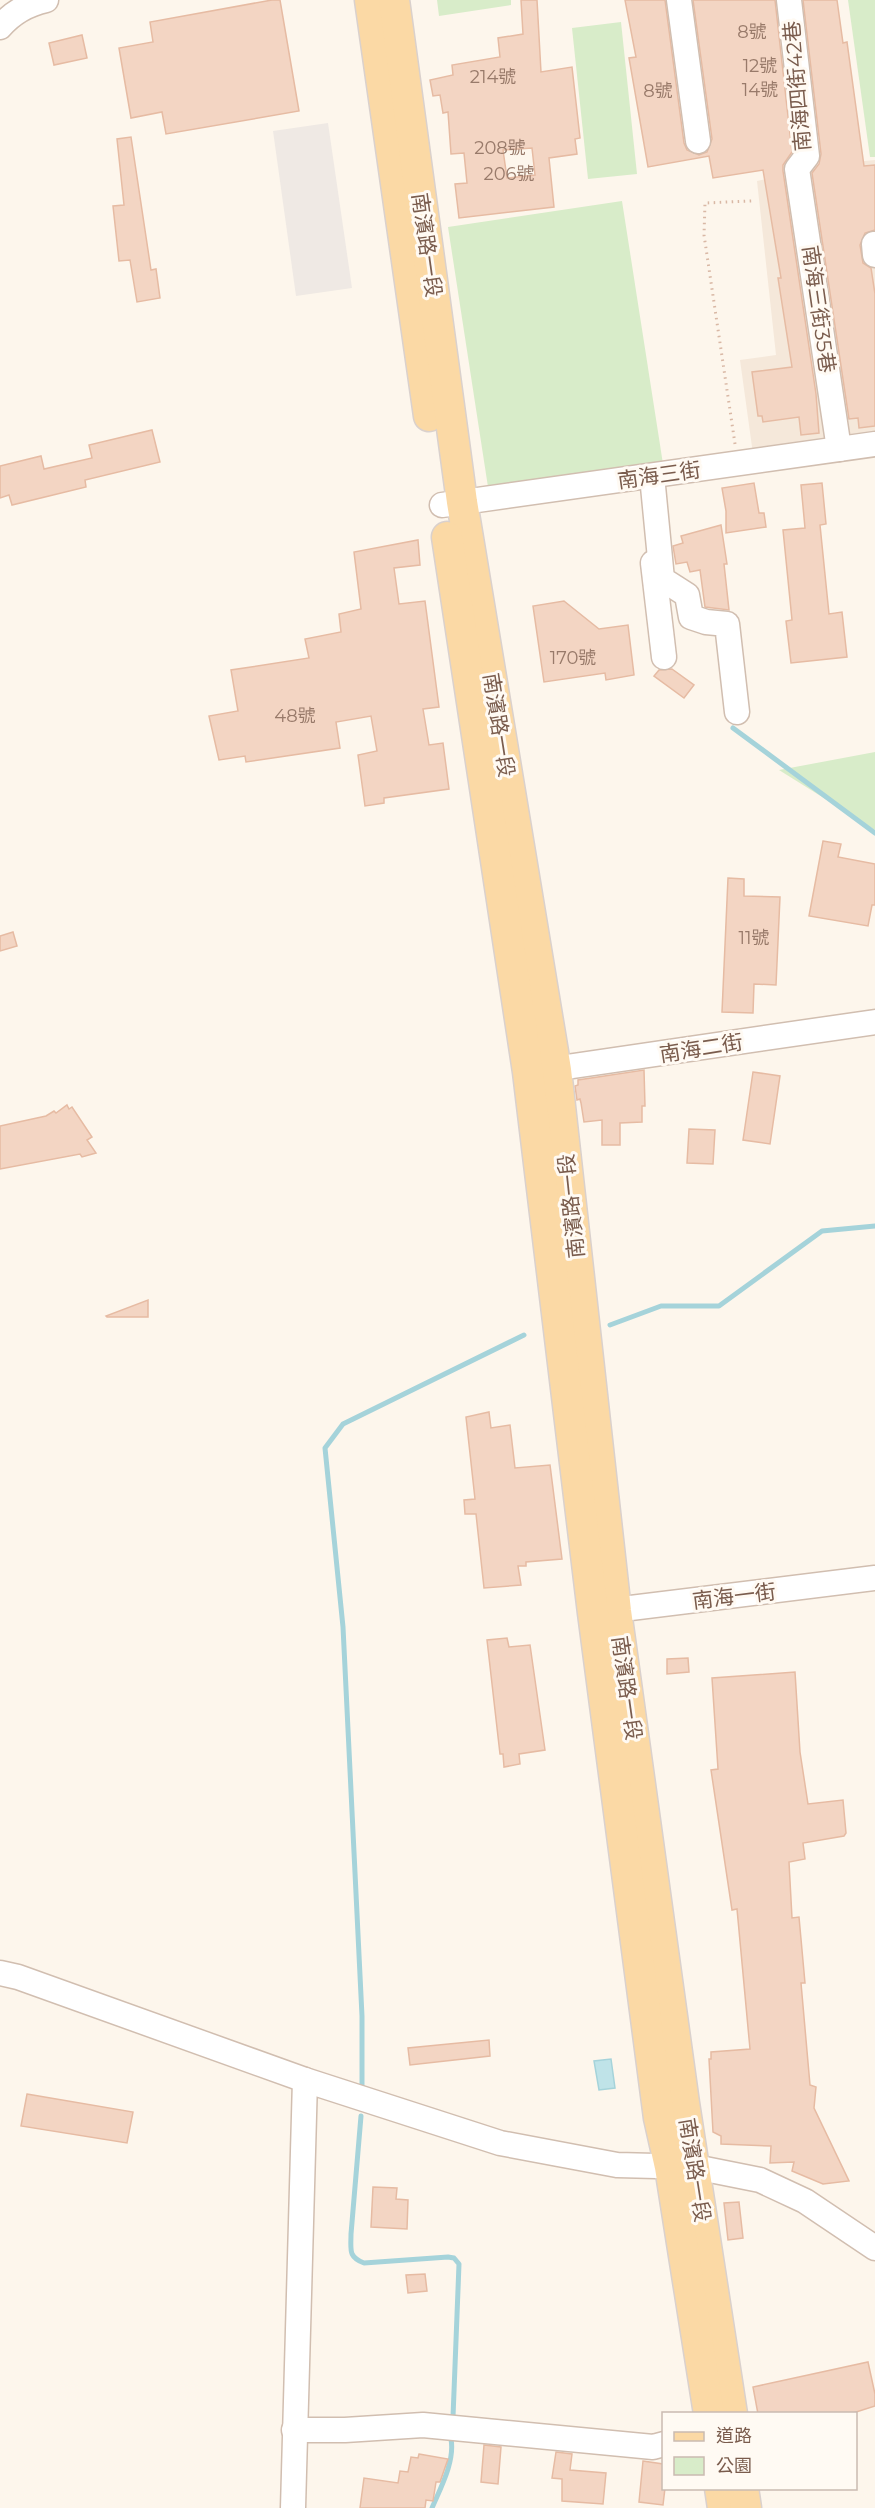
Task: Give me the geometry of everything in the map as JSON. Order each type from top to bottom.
[{"type":"main road","name":"南濱路一段","points":[[370,0],[542,1071],[605,1612],[684,2103],[682,2167],[709,2412]]},
{"type":"main road","name":"南濱路一段","points":[[394,0],[452,504]]},
{"type":"main road","name":"南濱路一段","points":[[682,2167],[732,2412]]},
{"type":"main road","points":[[720,2490],[723,2508]]},
{"type":"main road","points":[[743,2490],[746,2508]]},
{"type":"street","points":[[0,27],[9,17],[36,2],[46,0]]},
{"type":"street","points":[[680,0],[698,141]]},
{"type":"street","name":"南海四街42巷","points":[[789,0],[807,156],[797,170]]},
{"type":"street","name":"南海三街35巷","points":[[797,170],[839,449]]},
{"type":"street","name":"南海三街","points":[[452,504],[875,444]]},
{"type":"street","points":[[647,476],[664,657]]},
{"type":"street","points":[[647,476],[662,579],[687,595],[691,617],[706,622],[727,624],[737,712]]},
{"type":"street","name":"南海二街","points":[[542,1071],[875,1022]]},
{"type":"street","name":"南海一街","points":[[605,1612],[875,1578]]},
{"type":"street","points":[[0,1972],[305,2080],[500,2143],[617,2165],[682,2167],[760,2180],[805,2202],[875,2248]]},
{"type":"street","points":[[293,2508],[305,2080]]},
{"type":"street","points":[[294,2430],[423,2426],[653,2447],[662,2444]]},
{"type":"path","points":[[738,463],[704,235],[705,203],[752,201]]},
{"type":"shaded area","points":[[328,123],[352,288],[296,296],[273,131]]},
{"type":"shaded area","points":[[875,160],[875,437],[753,454],[740,360],[776,355],[757,181],[835,164]]},
{"type":"green space","points":[[437,0],[511,0],[511,5],[439,16]]},
{"type":"green space","points":[[848,0],[875,0],[875,157],[870,157]]},
{"type":"green space","points":[[621,22],[637,174],[588,179],[572,28]]},
{"type":"green space","points":[[622,201],[663,464],[488,487],[448,227]]},
{"type":"green space","points":[[875,752],[875,830],[779,770]]},
{"type":"water","points":[[611,2059],[615,2088],[599,2090],[594,2061]]},
{"type":"building","points":[[280,0],[299,111],[166,134],[162,112],[131,118],[119,48],[153,42],[150,22]]},
{"type":"building","points":[[521,0],[537,0],[541,72],[572,67],[580,138],[575,139],[577,154],[549,158],[554,207],[459,218],[455,184],[467,183],[464,153],[451,154],[448,112],[443,113],[440,95],[433,96],[430,80],[453,75],[452,65],[500,57],[498,38],[523,34]],"holes":[[[532,148],[535,175],[507,178],[503,150]]]},
{"type":"building","points":[[625,0],[665,0],[684,143],[687,150],[699,155],[707,152],[712,139],[693,0],[775,0],[792,152],[783,165],[783,171],[816,394],[819,433],[801,435],[799,417],[763,422],[762,416],[758,416],[752,372],[792,367],[778,278],[781,278],[763,170],[713,178],[709,156],[648,167],[629,58],[636,57]]},
{"type":"building","points":[[803,0],[837,0],[843,43],[847,42],[864,166],[875,165],[875,230],[865,233],[860,245],[863,263],[871,268],[875,294],[875,426],[859,428],[858,418],[849,419],[812,173],[819,164],[821,154]]},
{"type":"building","points":[[82,35],[87,58],[54,65],[49,43]]},
{"type":"building","points":[[131,137],[151,270],[156,269],[160,298],[137,302],[130,260],[119,261],[113,206],[124,205],[117,139]]},
{"type":"building","points":[[152,430],[160,462],[85,480],[86,487],[12,505],[9,495],[0,498],[0,466],[41,456],[44,469],[92,458],[89,445]]},
{"type":"building","points":[[754,483],[759,513],[764,513],[766,527],[726,533],[726,511],[722,488]]},
{"type":"building","points":[[822,483],[826,524],[820,525],[829,614],[842,612],[847,657],[791,663],[786,621],[792,620],[783,530],[805,528],[801,485]]},
{"type":"building","points":[[721,525],[727,564],[724,564],[729,610],[705,607],[700,570],[690,572],[687,562],[676,564],[673,546],[683,543],[681,536]]},
{"type":"building","points":[[418,540],[420,565],[394,568],[399,604],[425,601],[439,707],[423,709],[429,745],[443,743],[449,789],[384,798],[384,803],[365,806],[358,755],[377,751],[371,716],[336,722],[340,748],[246,762],[245,756],[219,760],[209,716],[238,711],[231,670],[309,658],[305,639],[341,632],[339,614],[361,609],[354,552]]},
{"type":"building","points":[[564,601],[599,629],[628,625],[634,675],[606,680],[605,673],[544,682],[533,606]]},
{"type":"building","points":[[672,669],[694,685],[684,698],[654,676],[659,670]]},
{"type":"building","points":[[823,841],[841,844],[838,857],[875,864],[875,905],[872,905],[868,926],[809,916]]},
{"type":"building","points":[[728,878],[744,879],[744,896],[780,897],[776,985],[754,984],[753,1013],[722,1012]]},
{"type":"building","points":[[13,932],[17,946],[0,951],[0,936]]},
{"type":"building","points":[[644,1070],[645,1106],[642,1106],[642,1122],[620,1123],[620,1145],[602,1145],[602,1120],[584,1122],[575,1086],[578,1085],[578,1080]]},
{"type":"building","points":[[753,1072],[780,1076],[770,1144],[743,1140]]},
{"type":"building","points":[[67,1105],[69,1109],[72,1107],[92,1137],[87,1140],[96,1153],[0,1169],[0,1126],[46,1116],[54,1111],[56,1113]]},
{"type":"building","points":[[689,1129],[715,1130],[713,1164],[687,1163]]},
{"type":"building","points":[[148,1300],[148,1317],[106,1316]]},
{"type":"building","points":[[489,1412],[491,1428],[510,1425],[515,1468],[550,1465],[562,1559],[526,1562],[526,1566],[518,1566],[521,1585],[484,1588],[476,1514],[465,1514],[464,1500],[475,1499],[466,1417]]},
{"type":"building","points":[[507,1638],[509,1647],[530,1645],[545,1750],[519,1754],[520,1764],[504,1767],[503,1754],[500,1754],[487,1640]]},
{"type":"building","points":[[688,1658],[689,1672],[667,1674],[667,1659]]},
{"type":"building","points":[[795,1672],[800,1752],[808,1804],[843,1800],[846,1833],[844,1836],[803,1843],[805,1859],[789,1862],[792,1918],[799,1917],[805,1983],[801,1983],[810,2085],[816,2087],[814,2108],[849,2181],[823,2184],[792,2171],[794,2162],[770,2163],[771,2146],[721,2144],[721,2136],[713,2132],[709,2059],[711,2059],[711,2052],[750,2049],[737,1909],[732,1910],[711,1770],[718,1769],[712,1678]]},
{"type":"building","points":[[489,2040],[490,2056],[410,2065],[408,2048]]},
{"type":"building","points":[[27,2094],[133,2112],[127,2143],[21,2126]]},
{"type":"building","points":[[373,2187],[397,2188],[396,2199],[408,2200],[407,2229],[371,2227]]},
{"type":"building","points":[[739,2202],[743,2238],[728,2240],[724,2203]]},
{"type":"building","points":[[425,2274],[427,2291],[408,2293],[406,2275]]},
{"type":"building","points":[[868,2362],[875,2394],[875,2406],[856,2412],[758,2412],[753,2387]]},
{"type":"building","points":[[484,2445],[501,2447],[498,2484],[481,2482]]},
{"type":"building","points":[[556,2452],[572,2454],[570,2470],[606,2473],[603,2504],[562,2501],[562,2479],[552,2478]]},
{"type":"building","points":[[419,2454],[448,2459],[440,2482],[436,2482],[433,2501],[426,2500],[425,2508],[360,2508],[364,2478],[398,2483],[400,2471],[408,2472],[411,2457],[418,2458]]},
{"type":"building","points":[[643,2461],[662,2464],[662,2490],[665,2490],[663,2505],[639,2502]]},
{"type":"waterway","points":[[733,728],[875,833]]},
{"type":"waterway","points":[[610,1325],[661,1306],[719,1306],[822,1231],[875,1226]]},
{"type":"waterway","points":[[362,2090],[362,2016],[343,1627],[325,1448],[343,1424],[524,1335]]},
{"type":"waterway","points":[[361,2116],[351,2234],[353,2255],[364,2263],[448,2257],[454,2258],[459,2264],[453,2417]]},
{"type":"waterway","points":[[432,2508],[449,2465],[451,2439]]}]
